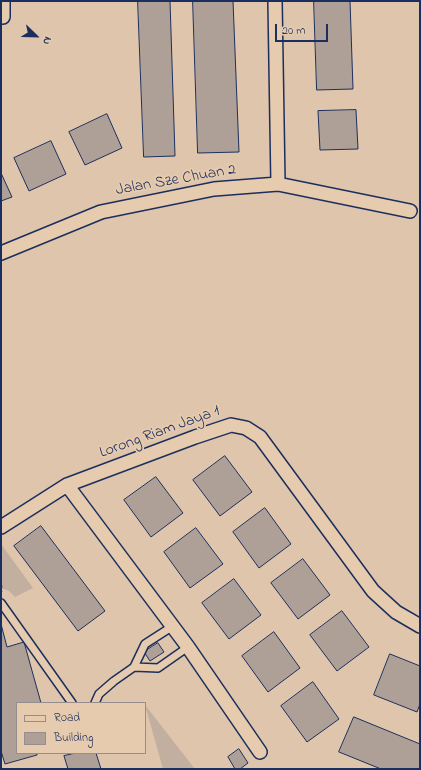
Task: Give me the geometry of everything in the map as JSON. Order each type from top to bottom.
[{"type":"street","points":[[3,1],[4,17]]},
{"type":"street","points":[[275,1],[278,184]]},
{"type":"street","name":"Jalan Sze Chuan 2","points":[[1,253],[101,212],[214,188],[278,184],[410,212]]},
{"type":"street","name":"Lorong Riam Jaya 1","points":[[1,527],[67,485],[231,425],[246,428],[260,437],[373,591],[396,612],[420,626]]},
{"type":"street","points":[[67,485],[173,626],[260,752]]},
{"type":"lane","points":[[1,603],[71,702]]},
{"type":"lane","points":[[95,702],[99,694],[134,667],[145,644],[173,626]]},
{"type":"lane","points":[[134,667],[158,668],[188,647]]},
{"type":"shaded area","points":[[1,544],[33,588],[15,597],[9,591],[1,588]]},
{"type":"shaded area","points":[[146,706],[195,769],[163,769],[146,709]]},
{"type":"building","points":[[138,1],[170,1],[175,156],[144,157]]},
{"type":"building","points":[[193,1],[233,1],[239,152],[198,153]]},
{"type":"building","points":[[314,1],[350,1],[353,89],[317,90]]},
{"type":"building","points":[[356,110],[358,149],[320,150],[318,111]]},
{"type":"building","points":[[107,114],[122,148],[85,165],[69,132]]},
{"type":"building","points":[[51,141],[66,174],[29,191],[14,158]]},
{"type":"building","points":[[1,173],[12,197],[1,201]]},
{"type":"building","points":[[225,456],[252,492],[220,516],[193,480]]},
{"type":"building","points":[[156,477],[183,513],[151,537],[124,500]]},
{"type":"building","points":[[265,508],[291,544],[259,568],[233,532]]},
{"type":"building","points":[[41,526],[105,611],[78,631],[14,546]]},
{"type":"building","points":[[196,528],[223,564],[190,588],[164,552]]},
{"type":"building","points":[[303,559],[330,595],[298,619],[271,583]]},
{"type":"building","points":[[234,579],[261,615],[229,639],[202,603]]},
{"type":"building","points":[[342,611],[369,647],[337,671],[310,635]]},
{"type":"building","points":[[1,624],[7,647],[24,642],[41,702],[16,702],[16,754],[37,755],[5,764],[1,751]]},
{"type":"building","points":[[274,632],[300,668],[268,692],[242,656]]},
{"type":"building","points":[[158,643],[164,652],[150,661],[144,652]]},
{"type":"building","points":[[390,654],[420,666],[420,704],[417,712],[374,695]]},
{"type":"building","points":[[313,682],[339,719],[307,742],[281,706]]},
{"type":"building","points":[[354,717],[420,744],[420,769],[381,769],[339,752]]},
{"type":"building","points":[[239,749],[248,763],[240,769],[235,769],[228,757]]},
{"type":"building","points":[[72,754],[96,754],[101,769],[68,769],[64,756]]}]
